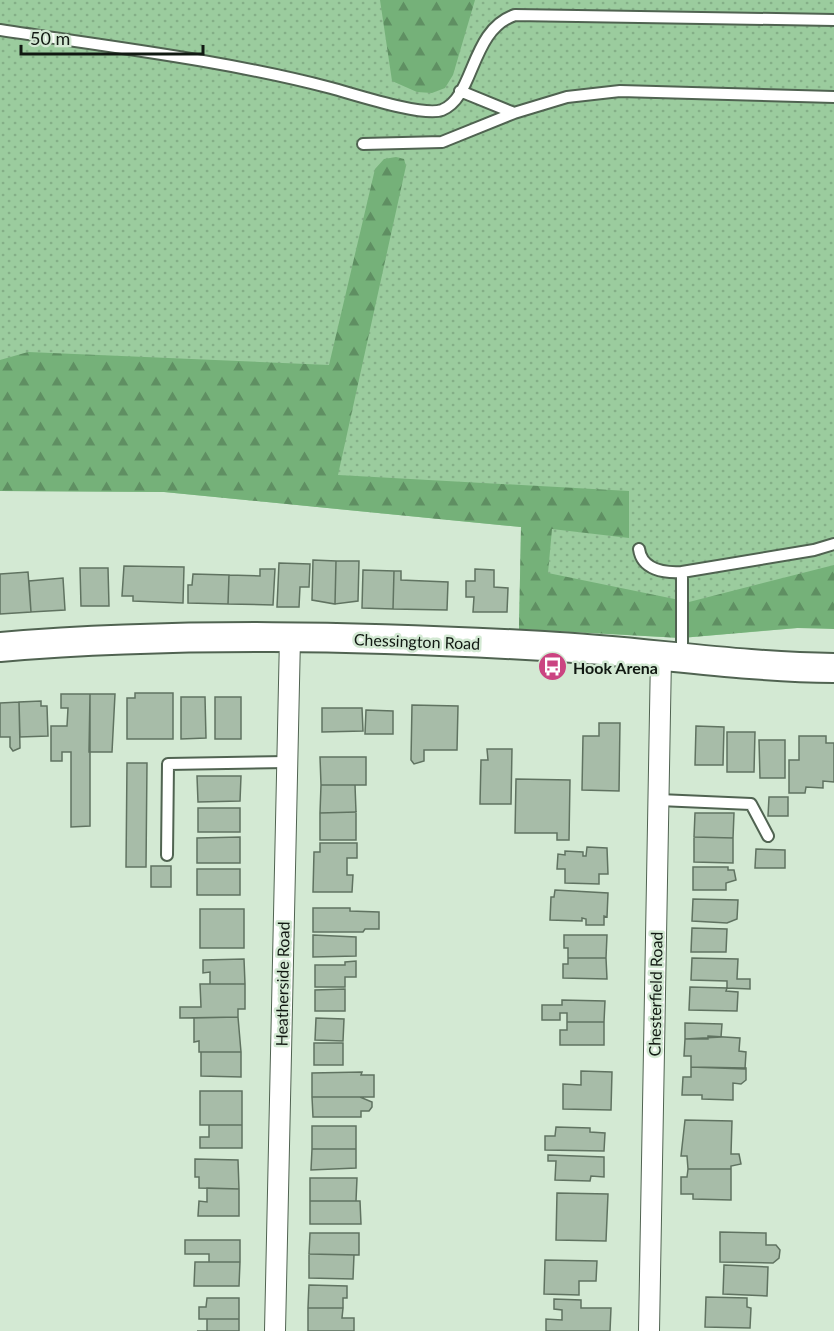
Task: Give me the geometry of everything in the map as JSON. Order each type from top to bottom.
[{"type":"main road","name":"Chessington Road","points":[[0,647],[88,641],[290,637],[546,646],[775,667],[834,668]]},
{"type":"street","name":"Heatherside Road","points":[[275,1331],[290,637]]},
{"type":"street","name":"Chesterfield Road","points":[[649,1331],[659,800],[672,657]]},
{"type":"lane","points":[[0,30],[262,70],[426,111],[443,110],[460,91],[492,30],[502,21],[521,14],[834,20]]},
{"type":"lane","points":[[460,91],[514,113]]},
{"type":"lane","points":[[363,144],[442,142],[514,113],[567,97],[620,91],[834,97]]},
{"type":"lane","points":[[639,549],[642,560],[652,568],[665,572],[682,572],[814,550],[834,544]]},
{"type":"lane","points":[[672,657],[682,572]]},
{"type":"lane","points":[[167,855],[168,764],[287,762]]},
{"type":"lane","points":[[659,800],[751,804],[768,836]]},
{"type":"green space","points":[[0,0],[834,0],[834,625],[681,638],[519,629],[521,527],[164,492],[0,491]]},
{"type":"green space","points":[[380,0],[475,0],[453,75],[445,88],[432,93],[417,92],[392,81]]},
{"type":"green space","points":[[396,157],[404,159],[406,166],[338,475],[629,491],[629,538],[552,529],[548,573],[689,602],[834,565],[834,629],[797,628],[681,638],[519,629],[521,527],[164,492],[0,491],[0,360],[28,352],[329,365],[375,169],[384,159]]},
{"type":"building","points":[[313,560],[336,561],[335,604],[312,600]]},
{"type":"building","points":[[336,561],[359,561],[358,601],[335,604]]},
{"type":"building","points":[[279,563],[310,564],[309,587],[300,587],[299,607],[277,607]]},
{"type":"building","points":[[124,566],[184,567],[183,603],[133,601],[133,596],[122,596]]},
{"type":"building","points":[[80,568],[108,568],[109,606],[81,606]]},
{"type":"building","points":[[260,569],[275,569],[273,605],[228,604],[229,575],[260,576]]},
{"type":"building","points":[[475,569],[494,570],[494,587],[508,588],[507,612],[473,612],[474,597],[466,597],[466,581],[475,581]]},
{"type":"building","points":[[363,570],[394,571],[393,609],[362,608]]},
{"type":"building","points":[[394,571],[401,571],[401,580],[448,582],[447,610],[393,609]]},
{"type":"building","points":[[28,572],[31,612],[0,614],[0,574]]},
{"type":"building","points":[[193,574],[229,575],[228,604],[188,603],[188,585],[192,585]]},
{"type":"building","points":[[63,578],[65,610],[31,612],[29,581]]},
{"type":"building","points":[[135,693],[173,693],[173,739],[127,739],[127,698],[135,698]]},
{"type":"building","points":[[61,694],[90,694],[90,826],[71,827],[71,752],[62,752],[62,761],[51,761],[51,726],[67,726],[68,708],[61,708]]},
{"type":"building","points":[[90,694],[115,694],[112,752],[89,752]]},
{"type":"building","points":[[181,697],[205,697],[206,738],[181,739]]},
{"type":"building","points":[[215,697],[241,697],[241,739],[215,739]]},
{"type":"building","points":[[41,701],[41,706],[47,706],[48,736],[20,737],[19,702]]},
{"type":"building","points":[[19,702],[20,748],[13,751],[10,747],[10,737],[0,737],[0,703]]},
{"type":"building","points":[[412,705],[458,706],[457,750],[424,750],[424,761],[414,764],[411,760]]},
{"type":"building","points":[[322,708],[362,708],[363,731],[322,732]]},
{"type":"building","points":[[366,710],[393,711],[393,734],[365,734]]},
{"type":"building","points":[[599,723],[620,723],[619,791],[582,790],[583,736],[599,736]]},
{"type":"building","points":[[696,726],[724,727],[723,765],[695,765]]},
{"type":"building","points":[[727,732],[755,732],[754,772],[727,772]]},
{"type":"building","points":[[799,736],[826,736],[826,743],[834,743],[834,782],[823,781],[823,788],[806,787],[805,793],[789,793],[789,760],[799,760]]},
{"type":"building","points":[[759,740],[785,740],[785,778],[760,778]]},
{"type":"building","points":[[487,749],[512,749],[511,804],[480,804],[481,760],[488,760]]},
{"type":"building","points":[[320,757],[366,757],[366,785],[321,785]]},
{"type":"building","points":[[127,763],[147,763],[146,867],[126,867]]},
{"type":"building","points":[[197,776],[241,776],[240,801],[198,802]]},
{"type":"building","points":[[516,779],[570,780],[569,840],[557,840],[557,833],[515,833]]},
{"type":"building","points":[[321,785],[355,785],[356,812],[320,813]]},
{"type":"building","points":[[769,797],[788,797],[788,816],[768,816]]},
{"type":"building","points":[[198,808],[240,808],[240,832],[198,832]]},
{"type":"building","points":[[356,812],[356,840],[320,840],[320,813]]},
{"type":"building","points":[[695,813],[734,813],[733,838],[694,837]]},
{"type":"building","points":[[240,837],[240,863],[197,863],[197,838]]},
{"type":"building","points":[[694,837],[733,838],[733,863],[694,862]]},
{"type":"building","points":[[320,843],[357,843],[357,858],[347,858],[347,875],[353,875],[352,892],[313,892],[314,852],[320,852]]},
{"type":"building","points":[[587,847],[607,848],[608,874],[599,874],[599,884],[565,883],[565,869],[557,869],[558,854],[565,855],[565,851],[583,852],[583,856],[586,856]]},
{"type":"building","points":[[756,849],[785,850],[785,868],[755,868]]},
{"type":"building","points":[[151,866],[171,866],[171,887],[151,887]]},
{"type":"building","points":[[693,867],[728,867],[728,870],[734,870],[736,880],[726,883],[726,890],[693,890]]},
{"type":"building","points":[[197,869],[240,869],[240,895],[197,895]]},
{"type":"building","points":[[555,890],[608,893],[607,917],[604,916],[604,925],[586,925],[586,919],[582,918],[582,921],[550,920],[551,897],[554,897]]},
{"type":"building","points":[[693,899],[738,900],[737,919],[727,923],[692,921]]},
{"type":"building","points":[[313,908],[350,908],[350,911],[379,912],[379,929],[365,929],[363,932],[313,932]]},
{"type":"building","points":[[200,909],[244,909],[244,948],[200,948]]},
{"type":"building","points":[[692,928],[727,929],[726,952],[691,952]]},
{"type":"building","points":[[313,935],[356,937],[356,956],[313,957]]},
{"type":"building","points":[[564,935],[607,935],[606,958],[568,958],[568,948],[564,948]]},
{"type":"building","points":[[568,958],[606,958],[607,979],[563,978],[563,964],[568,964]]},
{"type":"building","points":[[692,958],[738,959],[737,979],[750,979],[750,989],[727,988],[727,981],[691,980]]},
{"type":"building","points":[[244,959],[245,984],[210,984],[210,972],[203,973],[203,960]]},
{"type":"building","points":[[356,961],[356,977],[345,977],[345,987],[315,987],[315,965],[345,965],[345,962]]},
{"type":"building","points":[[200,984],[245,984],[245,1009],[238,1009],[238,1017],[180,1018],[180,1007],[201,1007]]},
{"type":"building","points":[[690,987],[727,988],[726,991],[738,992],[737,1011],[689,1010]]},
{"type":"building","points":[[345,989],[345,1011],[315,1011],[315,990]]},
{"type":"building","points":[[562,1000],[605,1001],[604,1022],[567,1022],[567,1013],[560,1013],[560,1020],[542,1020],[542,1005],[562,1005]]},
{"type":"building","points":[[238,1017],[241,1052],[199,1052],[199,1041],[194,1042],[194,1018]]},
{"type":"building","points":[[316,1018],[344,1019],[343,1041],[315,1040]]},
{"type":"building","points":[[567,1022],[604,1022],[604,1045],[560,1045],[560,1030],[567,1030]]},
{"type":"building","points":[[685,1023],[722,1024],[721,1037],[685,1039]]},
{"type":"building","points":[[708,1036],[740,1038],[739,1051],[746,1052],[745,1069],[691,1067],[691,1056],[684,1056],[685,1039],[708,1039]]},
{"type":"building","points":[[314,1043],[343,1043],[343,1065],[314,1065]]},
{"type":"building","points":[[201,1052],[241,1052],[241,1077],[201,1076]]},
{"type":"building","points":[[691,1067],[746,1068],[746,1080],[741,1084],[733,1083],[733,1100],[702,1099],[702,1095],[682,1095],[683,1077],[691,1077]]},
{"type":"building","points":[[581,1071],[612,1072],[611,1110],[563,1109],[563,1084],[581,1085]]},
{"type":"building","points":[[362,1072],[361,1075],[374,1075],[374,1097],[312,1097],[312,1073]]},
{"type":"building","points":[[200,1091],[242,1091],[242,1125],[200,1125]]},
{"type":"building","points":[[312,1097],[360,1097],[372,1102],[372,1107],[369,1111],[361,1111],[361,1117],[313,1117]]},
{"type":"building","points":[[685,1120],[732,1121],[731,1154],[739,1154],[741,1164],[731,1166],[731,1169],[688,1169],[687,1156],[681,1156]]},
{"type":"building","points":[[209,1125],[242,1125],[242,1148],[200,1148],[200,1137],[209,1137]]},
{"type":"building","points":[[312,1126],[356,1126],[356,1149],[312,1149]]},
{"type":"building","points":[[556,1127],[590,1128],[590,1132],[605,1133],[604,1151],[545,1150],[545,1136],[555,1136]]},
{"type":"building","points":[[312,1149],[356,1149],[356,1168],[311,1170]]},
{"type":"building","points":[[548,1155],[604,1157],[604,1177],[591,1176],[590,1181],[555,1180],[556,1161],[548,1161]]},
{"type":"building","points":[[195,1159],[238,1160],[239,1189],[199,1188],[199,1177],[195,1177]]},
{"type":"building","points":[[688,1169],[731,1169],[731,1200],[693,1199],[693,1194],[681,1194],[681,1177],[687,1177]]},
{"type":"building","points":[[310,1178],[357,1178],[356,1201],[310,1201]]},
{"type":"building","points":[[207,1188],[239,1189],[239,1216],[198,1216],[199,1201],[207,1202]]},
{"type":"building","points":[[557,1193],[608,1194],[606,1241],[556,1240]]},
{"type":"building","points":[[310,1201],[360,1201],[361,1224],[310,1224]]},
{"type":"building","points":[[720,1232],[766,1233],[766,1245],[776,1245],[780,1250],[779,1258],[773,1263],[720,1262]]},
{"type":"building","points":[[310,1233],[359,1233],[359,1255],[309,1254]]},
{"type":"building","points":[[185,1240],[240,1240],[240,1262],[209,1262],[209,1254],[185,1254]]},
{"type":"building","points":[[309,1254],[354,1255],[353,1279],[309,1278]]},
{"type":"building","points":[[545,1260],[597,1261],[596,1281],[579,1281],[579,1295],[544,1294]]},
{"type":"building","points":[[195,1262],[240,1262],[239,1286],[194,1286]]},
{"type":"building","points":[[724,1265],[768,1267],[767,1296],[723,1294]]},
{"type":"building","points":[[309,1285],[347,1286],[347,1298],[343,1298],[343,1308],[308,1308]]},
{"type":"building","points":[[706,1297],[747,1298],[747,1307],[751,1308],[750,1328],[705,1327]]},
{"type":"building","points":[[207,1298],[239,1298],[239,1319],[199,1319],[199,1307],[206,1307]]},
{"type":"building","points":[[554,1299],[581,1300],[581,1308],[611,1308],[610,1331],[546,1331],[546,1319],[562,1320],[562,1310],[554,1309]]},
{"type":"building","points":[[308,1308],[343,1308],[342,1318],[354,1318],[354,1331],[308,1331]]},
{"type":"building","points":[[207,1319],[239,1319],[239,1331],[207,1331]]},
{"type":"place","name":"Hook Arena","points":[[552,667]]}]
